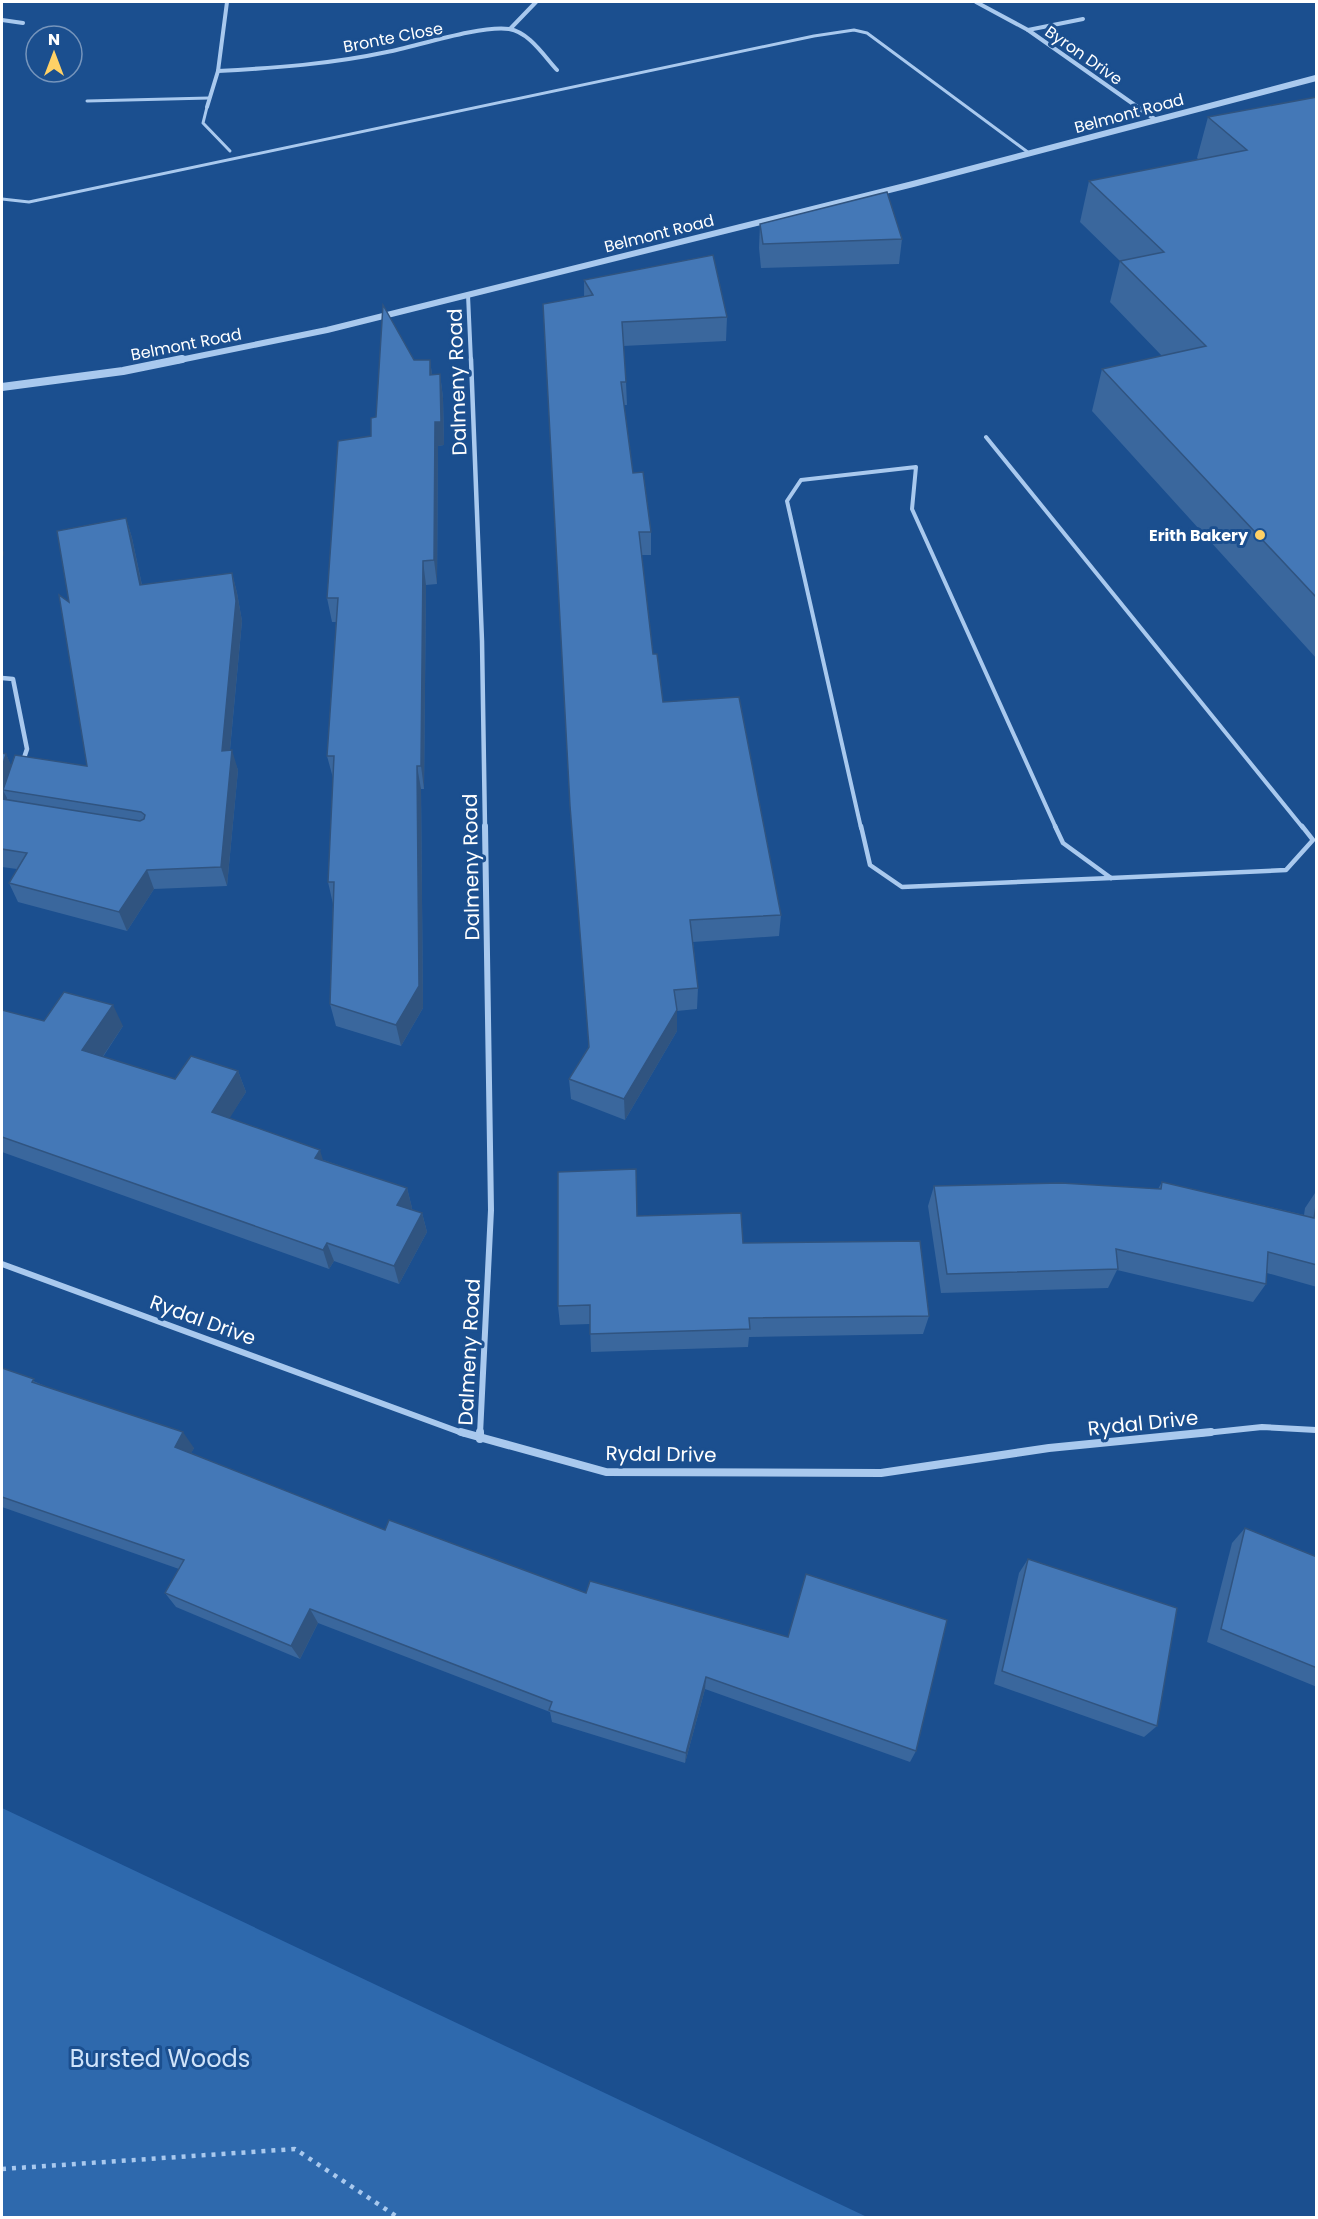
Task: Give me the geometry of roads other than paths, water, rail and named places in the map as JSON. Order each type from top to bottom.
[{"type":"street","points":[[207,107],[218,71],[227,2]]},
{"type":"street","points":[[536,2],[510,29],[523,34],[557,70]]},
{"type":"street","name":"Byron Drive","points":[[976,2],[1028,30],[1155,120]]},
{"type":"street","name":"Byron Drive","points":[[1028,30],[1083,19]]},
{"type":"street","points":[[2,20],[22,23]]},
{"type":"street","name":"Bronte Close","points":[[218,71],[322,63],[385,53],[491,29],[510,29]]},
{"type":"street","name":"Belmont Road","points":[[2,387],[123,371],[327,330],[1317,78]]},
{"type":"street","name":"Dalmeny Road","points":[[468,295],[482,640],[491,1210],[480,1439]]},
{"type":"street","points":[[2,678],[13,679],[27,749],[20,771]]},
{"type":"street","name":"Rydal Drive","points":[[2,1264],[480,1439],[606,1472],[881,1473],[1049,1448],[1251,1429],[1317,1430]]},
{"type":"lane","points":[[2,200],[29,202],[854,30],[867,33],[1029,153]]},
{"type":"lane","points":[[87,101],[209,98]]},
{"type":"lane","points":[[207,107],[203,123],[230,151]]},
{"type":"lane","points":[[986,436],[1313,840],[1286,870],[1111,878],[902,887],[870,865],[787,501],[801,480],[916,467],[912,509],[1063,843],[1111,878]]},
{"type":"place","name":"Erith Bakery","points":[[1260,535]]},
{"type":"park label","name":"Bursted Woods","points":[[160,2059]]}]
